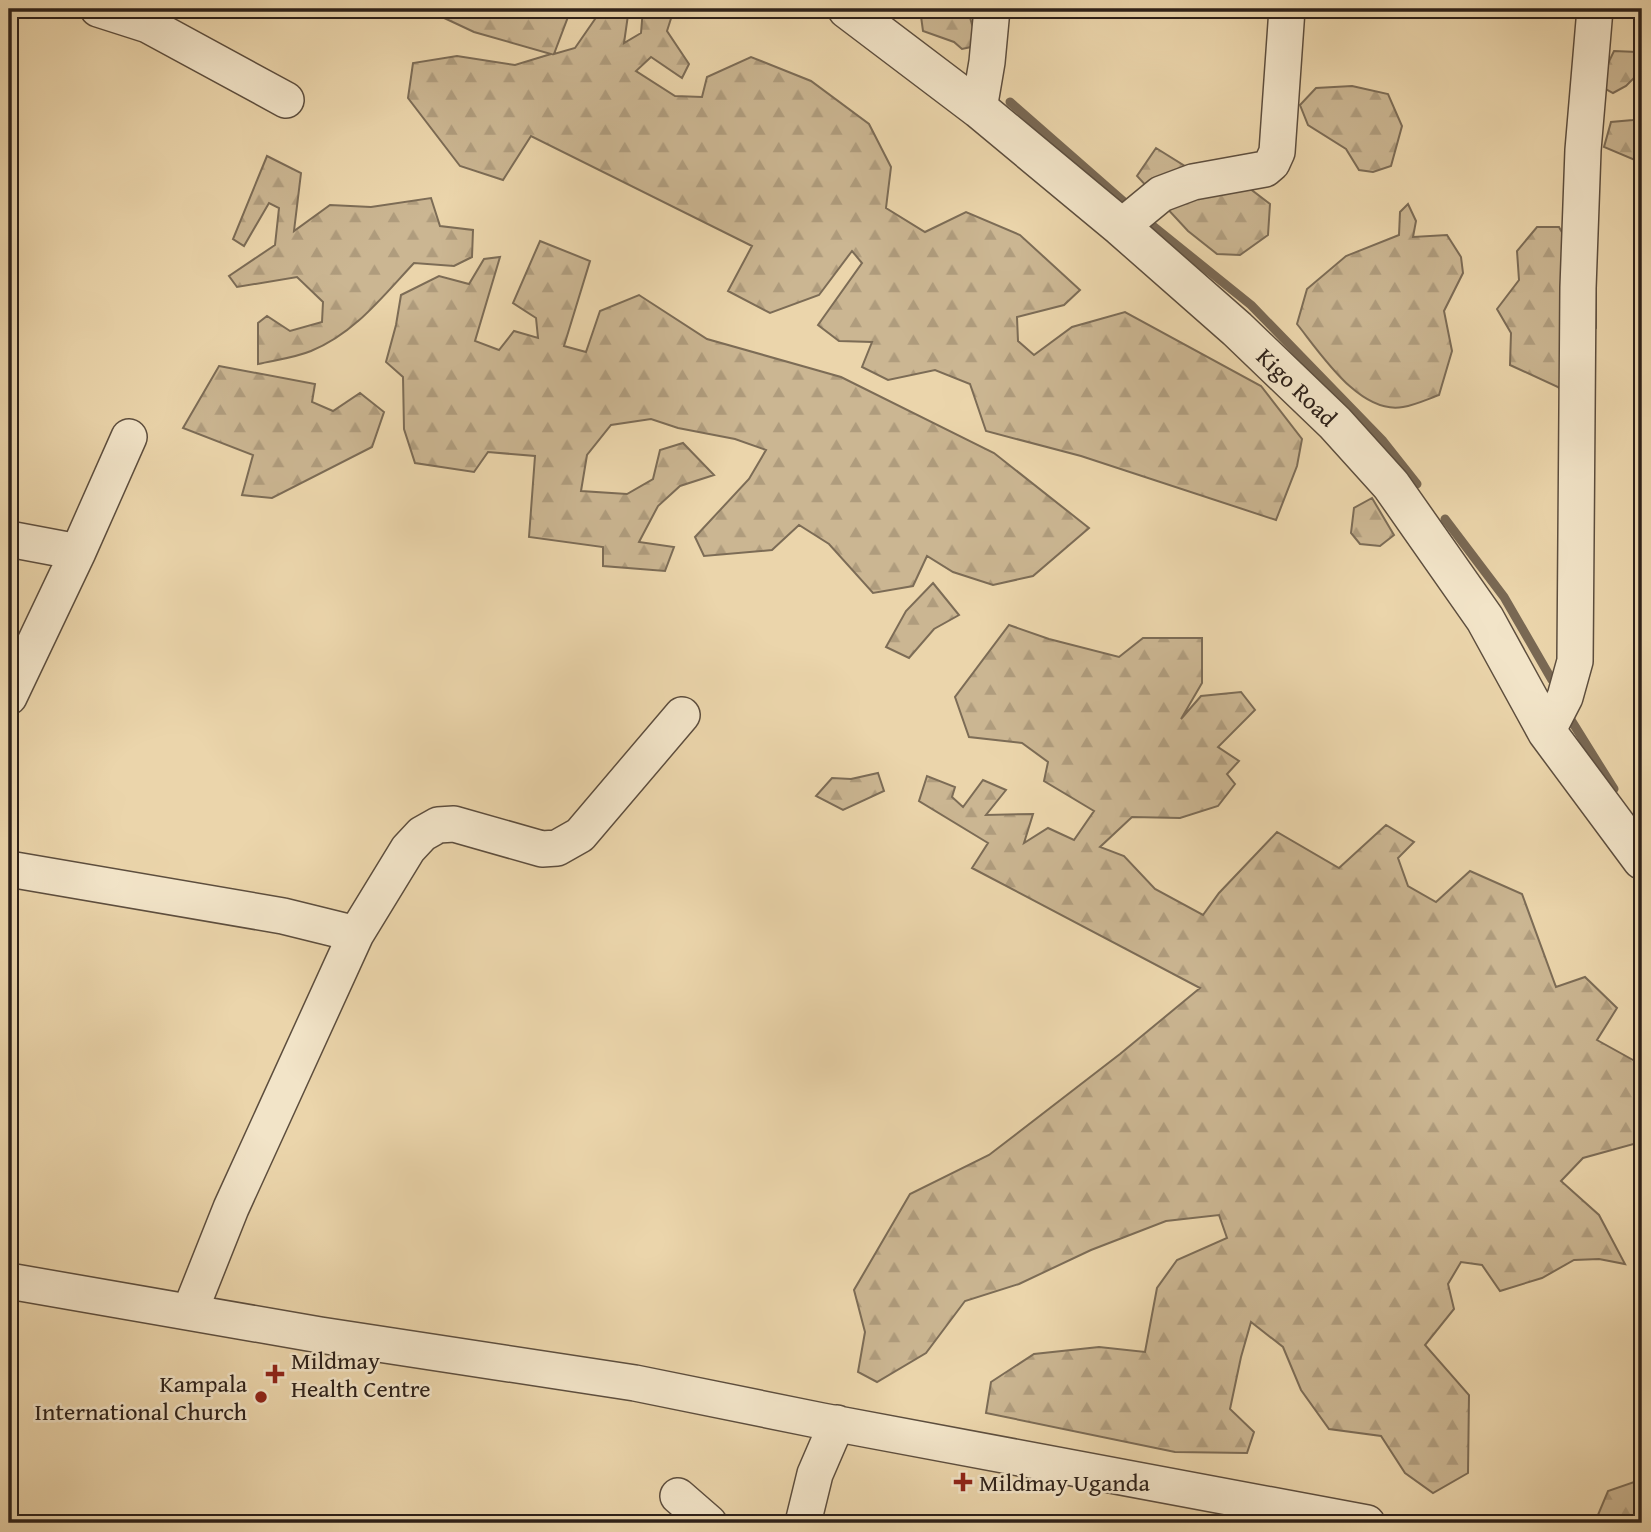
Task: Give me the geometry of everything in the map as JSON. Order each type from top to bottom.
[{"type":"street","points":[[98,9],[148,25],[286,100]]},
{"type":"street","name":"Kigo Road","points":[[847,9],[979,109],[1121,227],[1276,366],[1335,423],[1391,485],[1485,620],[1547,732],[1642,860]]},
{"type":"street","points":[[979,109],[992,9]]},
{"type":"street","points":[[1121,227],[1161,194],[1194,182],[1265,169],[1272,163],[1277,152],[1287,9]]},
{"type":"street","points":[[1547,732],[1565,697],[1575,661],[1578,288],[1583,150],[1595,9]]},
{"type":"street","points":[[9,698],[130,437]]},
{"type":"street","points":[[9,539],[78,552]]},
{"type":"street","points":[[190,1311],[231,1208],[356,934],[408,849],[422,834],[438,825],[454,824],[542,849],[557,848],[580,835],[682,715]]},
{"type":"street","points":[[9,869],[283,916],[356,934]]},
{"type":"street","points":[[9,1281],[320,1335],[635,1383],[1367,1523]]},
{"type":"street","points":[[803,1523],[815,1474],[837,1423]]},
{"type":"street","points":[[678,1496],[709,1523]]},
{"type":"green space","points":[[425,9],[571,9],[554,54],[575,48],[602,9],[615,9],[628,15],[624,43],[641,33],[643,9],[674,9],[667,31],[689,64],[682,78],[651,57],[636,71],[675,96],[702,97],[707,77],[751,57],[811,81],[869,124],[891,167],[886,208],[925,232],[966,212],[1020,235],[1080,290],[1064,305],[1017,317],[1018,341],[1034,355],[1072,327],[1125,312],[1261,386],[1302,439],[1297,466],[1276,520],[1081,456],[986,431],[970,384],[935,370],[888,380],[862,367],[872,342],[839,341],[818,325],[862,263],[852,251],[819,295],[770,313],[728,291],[752,246],[531,136],[503,180],[460,166],[408,98],[413,63],[457,56],[515,65],[551,54],[474,32]]},
{"type":"green space","points":[[920,9],[953,9],[969,14],[977,42],[962,49],[954,42],[923,31]]},
{"type":"green space","points":[[1614,51],[1637,52],[1640,72],[1626,86],[1613,93],[1604,88],[1601,78]]},
{"type":"green space","points":[[1352,86],[1388,94],[1402,126],[1391,166],[1373,172],[1359,170],[1346,149],[1308,125],[1300,105],[1316,88]]},
{"type":"green space","points":[[1642,114],[1642,163],[1604,147],[1611,122],[1633,120]]},
{"type":"green space","points":[[1156,148],[1185,166],[1245,185],[1270,204],[1268,235],[1240,255],[1217,254],[1188,231],[1137,176]]},
{"type":"green space","points":[[267,156],[301,173],[294,231],[330,205],[371,207],[431,198],[440,226],[473,230],[472,257],[454,266],[414,263],[367,313],[341,335],[305,353],[258,364],[258,323],[267,316],[290,331],[322,322],[323,302],[297,277],[237,287],[229,276],[275,245],[279,208],[269,203],[244,246],[233,239]]},
{"type":"green space","points":[[1408,204],[1416,221],[1413,237],[1447,235],[1461,257],[1463,273],[1444,311],[1452,351],[1439,395],[1408,406],[1387,407],[1372,402],[1343,380],[1297,324],[1307,289],[1346,256],[1399,235],[1400,212]]},
{"type":"green space","points":[[1537,227],[1559,227],[1596,293],[1596,328],[1563,358],[1567,399],[1558,387],[1510,365],[1511,333],[1497,309],[1519,280],[1517,251]]},
{"type":"green space","points":[[540,241],[590,261],[564,346],[586,352],[600,311],[639,295],[707,339],[841,377],[994,453],[1089,528],[1033,576],[993,585],[953,572],[927,556],[913,586],[873,593],[829,544],[799,525],[772,550],[704,556],[695,537],[749,479],[766,450],[735,439],[678,428],[651,419],[611,425],[587,455],[581,491],[627,494],[653,479],[660,450],[683,443],[714,475],[680,486],[658,506],[639,542],[674,547],[665,571],[603,566],[603,547],[529,537],[535,456],[488,452],[474,472],[415,463],[404,429],[403,377],[386,362],[401,295],[439,276],[469,284],[484,259],[500,257],[475,341],[499,350],[514,331],[538,338],[536,318],[513,303]]},
{"type":"green space","points":[[219,366],[315,384],[312,402],[333,411],[360,393],[384,412],[372,447],[272,498],[242,495],[253,455],[183,428]]},
{"type":"green space","points":[[1372,498],[1394,535],[1380,546],[1360,544],[1351,533],[1354,508]]},
{"type":"green space","points":[[933,583],[959,615],[934,629],[909,658],[886,647],[906,611]]},
{"type":"green space","points":[[1009,625],[1049,639],[1119,657],[1143,638],[1202,638],[1202,683],[1181,719],[1201,696],[1241,692],[1255,710],[1218,747],[1239,761],[1227,774],[1235,784],[1218,806],[1180,818],[1132,817],[1100,847],[1124,856],[1155,889],[1203,915],[1219,893],[1277,832],[1339,868],[1386,825],[1414,842],[1398,858],[1408,886],[1436,902],[1470,871],[1522,894],[1556,987],[1585,977],[1617,1008],[1597,1040],[1642,1065],[1642,1145],[1637,1143],[1583,1158],[1561,1181],[1599,1215],[1625,1264],[1599,1259],[1574,1260],[1542,1278],[1500,1291],[1482,1265],[1461,1262],[1448,1284],[1454,1309],[1425,1345],[1469,1395],[1468,1473],[1433,1493],[1405,1473],[1381,1436],[1329,1429],[1301,1390],[1283,1347],[1251,1322],[1230,1409],[1254,1432],[1247,1453],[1175,1452],[986,1413],[991,1382],[1034,1354],[1099,1347],[1145,1352],[1157,1288],[1177,1260],[1227,1238],[1219,1215],[1166,1221],[1091,1250],[1019,1284],[965,1301],[926,1353],[877,1382],[858,1372],[865,1332],[854,1290],[910,1194],[989,1155],[1120,1054],[1200,988],[972,868],[988,843],[919,801],[927,776],[955,787],[952,797],[963,807],[983,780],[1006,790],[986,815],[1033,814],[1024,843],[1048,828],[1074,840],[1094,811],[1044,781],[1048,762],[1022,743],[969,737],[955,697]]},
{"type":"green space","points":[[878,773],[884,791],[843,810],[816,796],[832,778],[851,779]]},
{"type":"green space","points":[[1637,1481],[1642,1482],[1642,1523],[1595,1522],[1608,1491]]},
{"type":"waterway","points":[[1010,102],[1132,209]]},
{"type":"waterway","points":[[1143,218],[1251,305],[1383,441],[1417,484]]},
{"type":"waterway","points":[[1445,519],[1504,597],[1552,680]]},
{"type":"waterway","points":[[1571,720],[1614,789]]},
{"type":"place","name":"Mildmay Health Centre","points":[[275,1374]]},
{"type":"place","name":"Kampala International Church","points":[[261,1397]]},
{"type":"place","name":"Mildmay Uganda","points":[[963,1482]]}]
